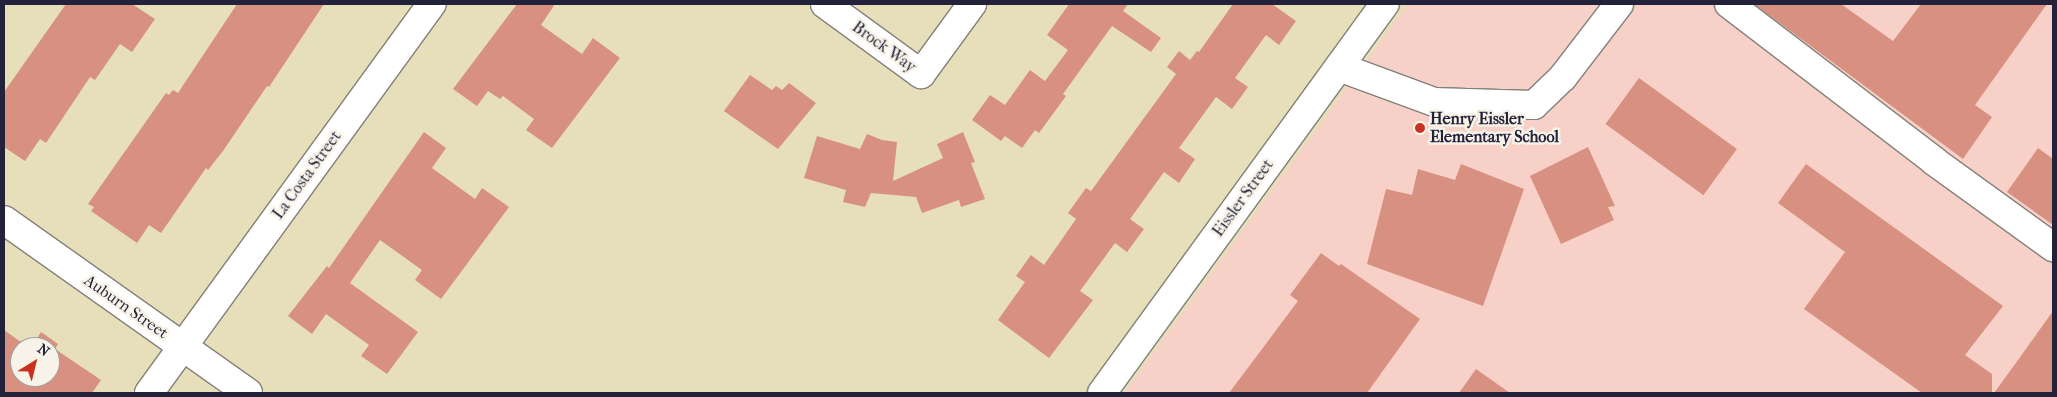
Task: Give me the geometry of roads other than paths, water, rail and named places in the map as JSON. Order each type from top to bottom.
[{"type":"street","name":"La Costa Street","points":[[149,393],[432,4]]},
{"type":"street","name":"Brock Way","points":[[824,4],[921,74],[972,4]]},
{"type":"street","name":"Eissler Street","points":[[1102,393],[1385,4]]},
{"type":"street","points":[[1339,67],[1434,102],[1534,106],[1564,77],[1619,4]]},
{"type":"street","points":[[1729,4],[1926,155],[2053,247]]},
{"type":"street","name":"Auburn Street","points":[[4,220],[248,393]]},
{"type":"place","name":"Henry Eissler Elementary School","points":[[1420,128]]}]
